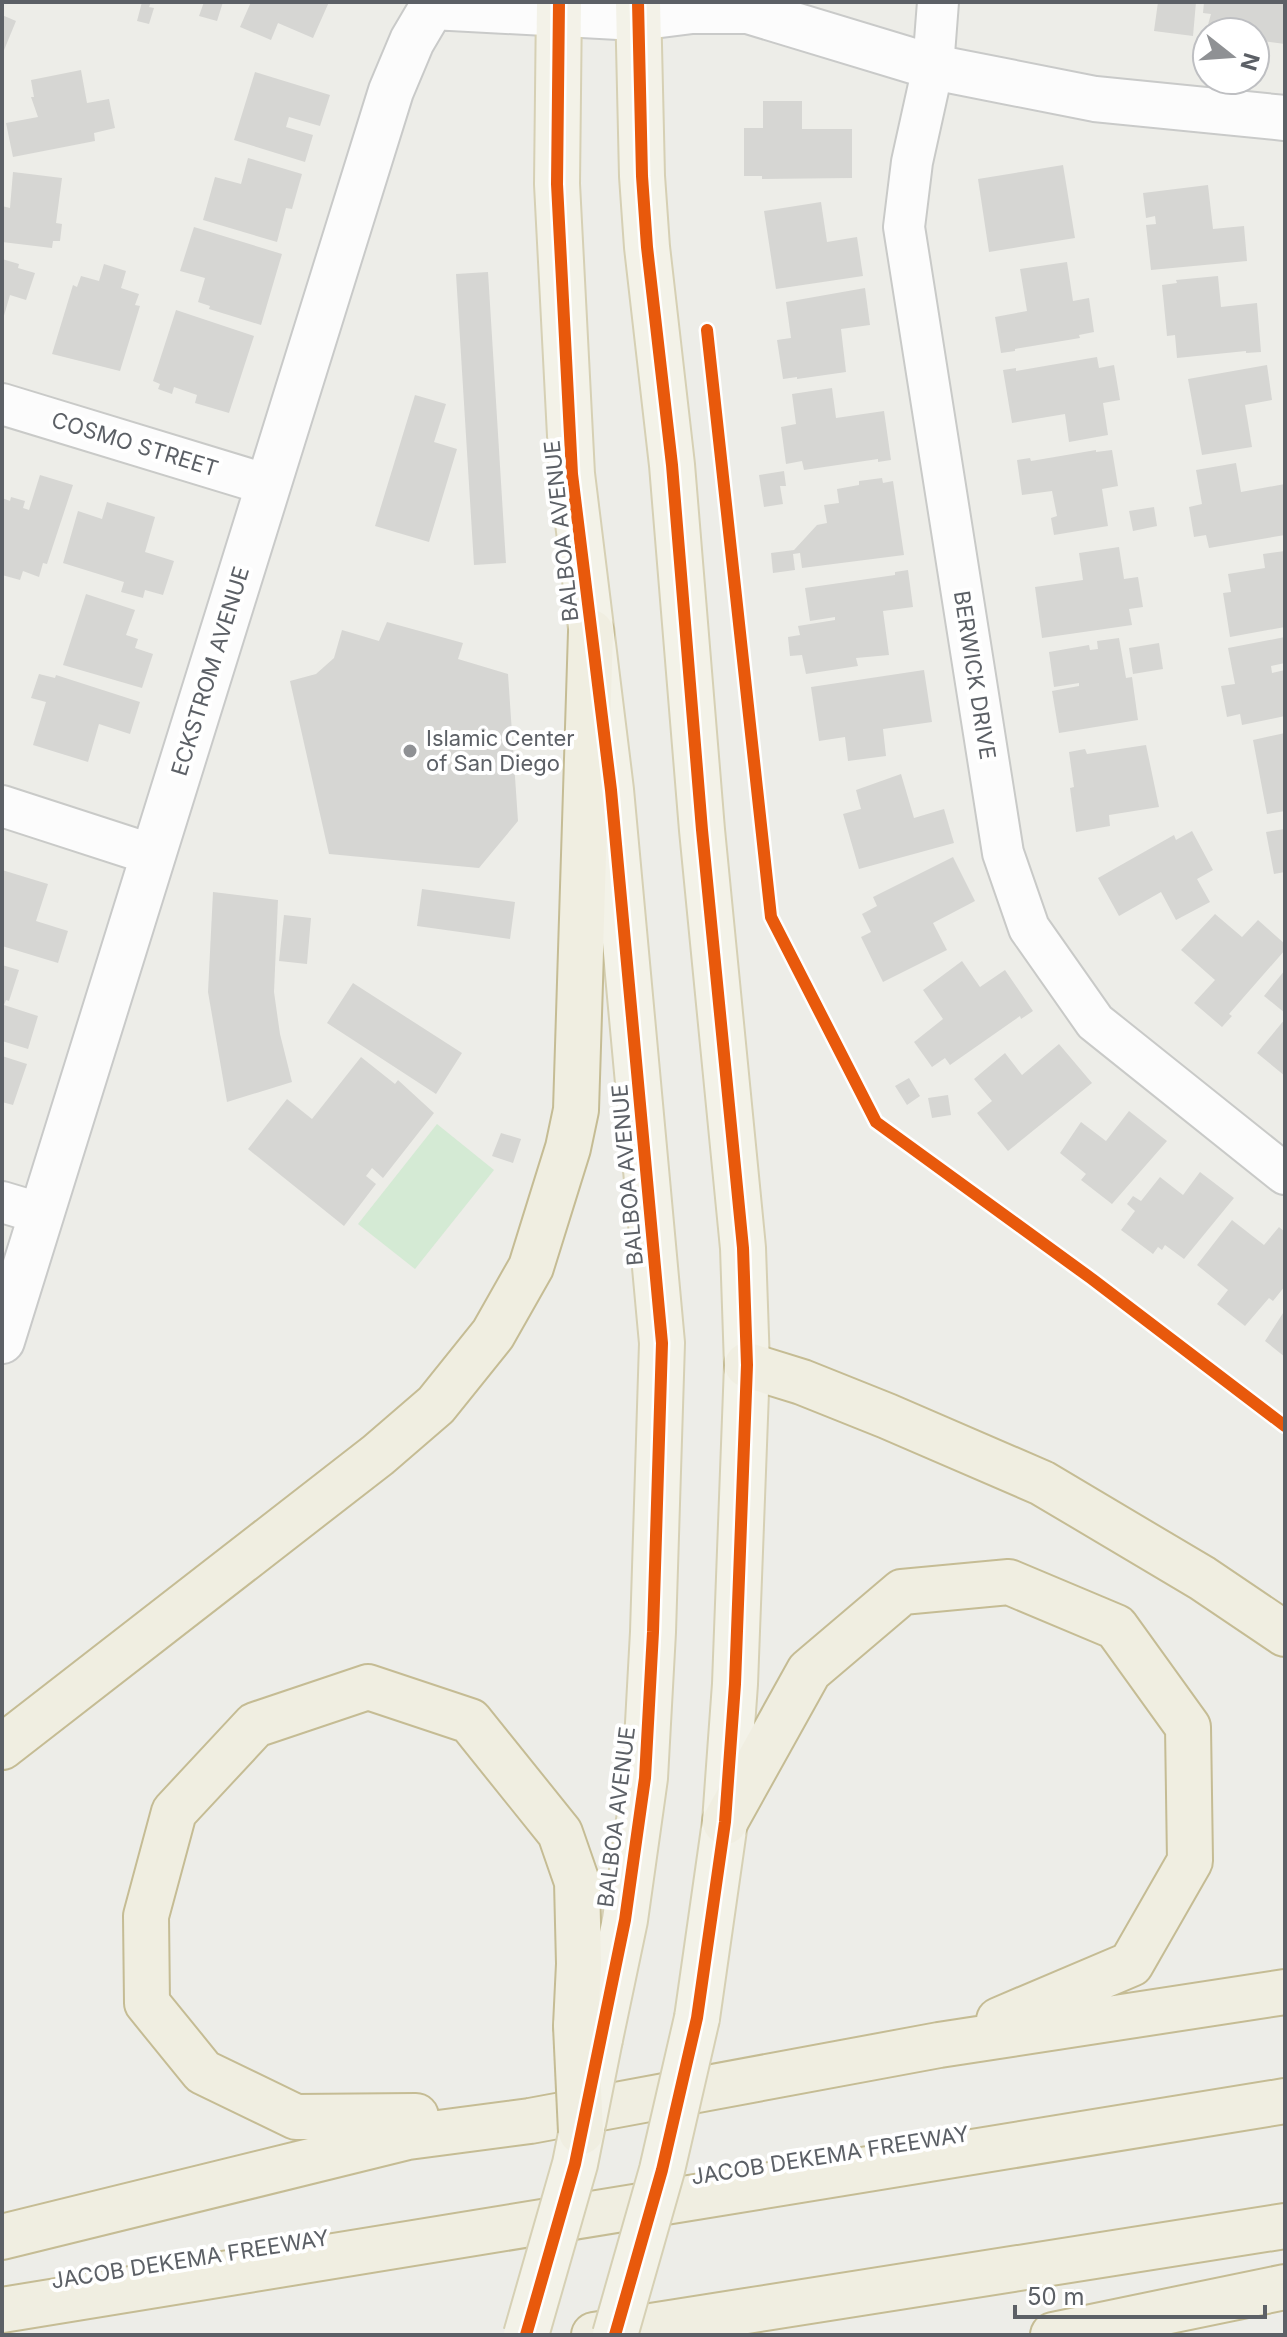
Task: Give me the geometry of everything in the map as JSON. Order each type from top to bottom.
[{"type":"highway","points":[[2,1747],[378,1455],[436,1405],[493,1334],[531,1267],[568,1148],[576,1110],[591,632]]},
{"type":"highway","points":[[747,1365],[802,1382],[1042,1483],[1202,1578],[1285,1634]]},
{"type":"highway","points":[[725,1822],[809,1671],[902,1592],[1009,1582],[1116,1627],[1188,1727],[1190,1861],[1131,1964],[939,2045]]},
{"type":"highway","points":[[530,2121],[444,2115],[296,2117],[203,2072],[147,2003],[146,1916],[174,1812],[255,1725],[368,1687],[470,1721],[560,1833],[577,1882],[579,1950],[588,2032],[581,2132]]},
{"type":"highway","points":[[2,2237],[408,2137],[530,2121],[939,2045],[1285,1992]]},
{"type":"highway","name":"JACOB DEKEMA FREEWAY","points":[[2,2310],[1285,2101]]},
{"type":"highway","points":[[594,2335],[1285,2226]]},
{"type":"highway","points":[[1053,2335],[1285,2287]]},
{"type":"main road","name":"BALBOA AVENUE","points":[[559,8],[557,184],[572,474],[624,924],[662,1343],[645,1778],[625,1920],[588,2032]]},
{"type":"main road","points":[[615,2335],[662,2170],[697,2018],[725,1822],[735,1684],[747,1365],[743,1248],[702,830],[672,465],[647,247],[637,10]]},
{"type":"main road","points":[[526,2335],[575,2164],[581,2132]]},
{"type":"street","name":"BERWICK DRIVE","points":[[938,2],[933,67],[912,162],[904,227],[1003,853],[1029,928],[1095,1022],[1285,1174]]},
{"type":"street","points":[[431,4],[748,11],[933,67],[1095,99],[1285,118]]},
{"type":"street","name":"ECKSTROM AVENUE","points":[[2,1341],[22,1208],[153,855],[391,91],[431,4]]},
{"type":"street","name":"COSMO STREET","points":[[2,404],[268,485]]},
{"type":"street","points":[[2,806],[153,855]]},
{"type":"green space","points":[[437,1124],[494,1170],[415,1269],[358,1224]]},
{"type":"building","points":[[142,2],[151,2],[149,7],[154,8],[149,24],[137,21]]},
{"type":"building","points":[[204,2],[223,2],[217,21],[199,16]]},
{"type":"building","points":[[251,2],[329,2],[313,38],[278,23],[271,40],[240,27]]},
{"type":"building","points":[[1158,2],[1196,2],[1195,16],[1191,16],[1191,36],[1154,31]]},
{"type":"building","points":[[1204,2],[1285,2],[1285,44],[1271,42],[1271,16],[1210,16],[1203,13]]},
{"type":"building","points":[[2,15],[16,21],[2,55]]},
{"type":"building","points":[[81,70],[87,103],[109,99],[115,128],[94,133],[95,141],[13,157],[6,123],[38,117],[31,97],[34,97],[31,80]]},
{"type":"building","points":[[255,72],[330,95],[320,126],[289,117],[286,127],[313,135],[305,162],[234,140]]},
{"type":"building","points":[[763,101],[802,101],[802,129],[852,129],[852,178],[762,179],[762,176],[744,176],[744,128],[763,128]]},
{"type":"building","points":[[248,158],[302,174],[292,209],[286,208],[277,242],[203,220],[215,177],[241,184]]},
{"type":"building","points":[[1063,165],[1075,238],[989,252],[978,179]]},
{"type":"building","points":[[13,172],[62,178],[56,223],[62,224],[60,241],[53,241],[52,248],[2,242],[2,206],[10,208]]},
{"type":"building","points":[[1208,185],[1213,229],[1244,226],[1247,261],[1151,270],[1146,225],[1156,224],[1155,216],[1146,218],[1143,193]]},
{"type":"building","points":[[821,202],[827,242],[857,237],[863,276],[776,289],[764,211]]},
{"type":"building","points":[[194,227],[282,254],[261,325],[209,309],[210,306],[198,302],[205,278],[180,271]]},
{"type":"building","points":[[2,259],[35,273],[26,300],[10,295],[3,319]]},
{"type":"building","points":[[1067,262],[1073,301],[1089,298],[1094,332],[1079,335],[1080,338],[1001,353],[995,317],[1027,311],[1020,269]]},
{"type":"building","points":[[104,264],[126,271],[121,288],[139,294],[135,305],[140,306],[120,371],[52,354],[73,285],[77,287],[81,276],[99,281]]},
{"type":"building","points":[[488,272],[506,563],[474,565],[456,274]]},
{"type":"building","points":[[1218,276],[1221,307],[1257,303],[1261,352],[1177,358],[1175,335],[1167,336],[1162,285],[1177,283],[1176,280]]},
{"type":"building","points":[[865,288],[870,325],[841,329],[846,372],[783,379],[777,340],[791,338],[786,302]]},
{"type":"building","points":[[176,310],[254,336],[229,413],[195,403],[197,395],[174,387],[172,394],[158,389],[160,384],[153,381]]},
{"type":"building","points":[[1097,357],[1099,368],[1114,365],[1120,400],[1103,403],[1108,435],[1069,442],[1065,414],[1012,423],[1003,370],[1016,368],[1016,371]]},
{"type":"building","points":[[1267,365],[1272,400],[1245,405],[1252,447],[1202,455],[1188,379]]},
{"type":"building","points":[[832,388],[836,418],[884,411],[891,460],[878,462],[878,459],[804,470],[802,461],[786,464],[781,427],[796,424],[792,394]]},
{"type":"building","points":[[415,395],[446,404],[434,442],[457,449],[429,542],[375,526]]},
{"type":"building","points":[[1112,450],[1118,486],[1102,489],[1108,526],[1054,535],[1051,518],[1057,516],[1052,491],[1022,495],[1017,460],[1030,458],[1031,461]]},
{"type":"building","points":[[1236,463],[1241,492],[1285,484],[1285,535],[1209,548],[1206,535],[1194,537],[1189,507],[1202,504],[1196,470]]},
{"type":"building","points":[[784,471],[786,486],[780,486],[783,504],[764,507],[759,475]]},
{"type":"building","points":[[40,475],[73,485],[47,564],[43,563],[39,577],[23,571],[20,580],[2,575],[2,498],[25,501],[23,508],[29,510]]},
{"type":"building","points":[[882,478],[883,483],[893,481],[904,555],[802,568],[800,553],[793,554],[795,570],[773,573],[771,553],[794,550],[817,525],[827,523],[824,505],[839,503],[837,489],[859,485],[859,481]]},
{"type":"building","points":[[107,502],[155,517],[145,552],[174,561],[163,595],[145,590],[143,598],[121,592],[124,582],[63,563],[78,511],[102,519]]},
{"type":"building","points":[[1154,507],[1157,526],[1133,531],[1129,511]]},
{"type":"building","points":[[1119,547],[1124,579],[1138,577],[1143,607],[1129,609],[1132,625],[1042,638],[1035,587],[1083,580],[1079,553]]},
{"type":"building","points":[[1285,551],[1285,627],[1230,637],[1223,593],[1231,592],[1228,574],[1265,568],[1263,554]]},
{"type":"building","points":[[908,570],[913,607],[883,611],[889,655],[856,658],[858,666],[806,674],[802,655],[790,656],[788,637],[800,635],[798,626],[835,620],[835,617],[810,621],[805,588],[895,575],[895,572]]},
{"type":"building","points":[[86,594],[135,610],[126,635],[138,639],[135,648],[153,654],[142,688],[63,665]]},
{"type":"building","name":"Islamic Center of San Diego","points":[[387,622],[463,643],[458,659],[508,674],[518,821],[479,868],[329,854],[290,681],[316,674],[334,658],[342,630],[379,641]]},
{"type":"building","points":[[1285,637],[1285,663],[1271,666],[1272,673],[1285,670],[1285,716],[1242,725],[1240,714],[1227,717],[1221,686],[1235,684],[1228,648]]},
{"type":"building","points":[[1119,638],[1126,678],[1132,677],[1138,720],[1059,733],[1052,691],[1079,686],[1079,683],[1054,687],[1049,652],[1089,645],[1090,650],[1098,649],[1097,641]]},
{"type":"building","points":[[1159,643],[1163,669],[1133,674],[1129,648]]},
{"type":"building","points":[[924,670],[932,722],[883,729],[886,756],[848,761],[845,737],[819,741],[811,687]]},
{"type":"building","points":[[39,674],[55,678],[56,675],[140,702],[130,734],[99,724],[88,762],[33,745],[46,702],[31,698]]},
{"type":"building","points":[[1285,733],[1285,811],[1267,814],[1253,740]]},
{"type":"building","points":[[1146,745],[1159,807],[1109,815],[1110,826],[1076,832],[1069,752],[1085,749],[1087,754]]},
{"type":"building","points":[[901,774],[914,818],[944,809],[954,843],[859,869],[843,814],[861,809],[856,790]]},
{"type":"building","points":[[1285,829],[1285,872],[1274,874],[1266,832]]},
{"type":"building","points":[[1192,831],[1213,870],[1197,879],[1210,902],[1176,920],[1161,892],[1119,916],[1098,878],[1174,835],[1176,840]]},
{"type":"building","points":[[953,857],[975,901],[933,923],[947,950],[883,982],[861,937],[871,932],[862,914],[877,906],[873,897]]},
{"type":"building","points":[[2,870],[48,884],[36,921],[68,931],[58,963],[2,946]]},
{"type":"building","points":[[422,889],[515,902],[510,939],[417,926]]},
{"type":"building","points":[[213,892],[278,900],[274,992],[292,1082],[227,1102],[208,992]]},
{"type":"building","points":[[1215,914],[1242,937],[1258,920],[1285,944],[1285,950],[1229,1014],[1232,1016],[1222,1027],[1194,1003],[1215,980],[1181,950]]},
{"type":"building","points":[[284,915],[311,918],[307,964],[279,961]]},
{"type":"building","points":[[962,961],[980,987],[1005,970],[1033,1011],[1021,1019],[1020,1016],[950,1065],[945,1058],[932,1067],[914,1042],[943,1019],[923,990]]},
{"type":"building","points":[[2,965],[19,970],[9,1001],[6,1000],[4,1005],[38,1016],[28,1049],[2,1041]]},
{"type":"building","points":[[1285,970],[1285,1013],[1264,996]]},
{"type":"building","points":[[353,983],[462,1053],[436,1094],[327,1023]]},
{"type":"building","points":[[1285,1019],[1285,1076],[1257,1053]]},
{"type":"building","points":[[1059,1044],[1092,1083],[1008,1151],[977,1113],[992,1101],[974,1079],[1005,1053],[1022,1075]]},
{"type":"building","points":[[2,1056],[27,1064],[13,1105],[2,1102]]},
{"type":"building","points":[[361,1057],[395,1084],[398,1080],[434,1113],[383,1178],[372,1168],[366,1176],[376,1184],[344,1226],[248,1149],[287,1099],[312,1119]]},
{"type":"building","points":[[909,1078],[920,1096],[907,1105],[895,1086]]},
{"type":"building","points":[[948,1095],[951,1115],[932,1118],[928,1098]]},
{"type":"building","points":[[1129,1111],[1167,1141],[1112,1204],[1081,1180],[1086,1174],[1060,1153],[1081,1122],[1106,1141]]},
{"type":"building","points":[[501,1133],[521,1139],[513,1163],[492,1156]]},
{"type":"building","points":[[1200,1172],[1234,1198],[1184,1259],[1165,1245],[1162,1250],[1158,1247],[1153,1254],[1121,1230],[1135,1211],[1127,1204],[1133,1196],[1141,1201],[1160,1177],[1183,1195]]},
{"type":"building","points":[[1232,1220],[1264,1245],[1279,1227],[1285,1232],[1285,1286],[1273,1301],[1269,1298],[1245,1326],[1217,1304],[1228,1290],[1197,1265]]},
{"type":"building","points":[[1285,1310],[1285,1357],[1265,1341]]},
{"type":"cycle path","points":[[526,2335],[575,2164],[625,1920],[645,1778],[662,1343],[611,790],[572,474],[557,184],[559,2]]},
{"type":"cycle path","points":[[615,2335],[662,2170],[697,2018],[725,1822],[735,1684],[747,1365],[743,1248],[702,830],[672,465],[647,247],[638,2]]},
{"type":"cycle path","points":[[707,330],[771,917],[876,1122],[1092,1279],[1285,1426]]},
{"type":"place","name":"Islamic Center of San Diego","points":[[410,751]]}]
